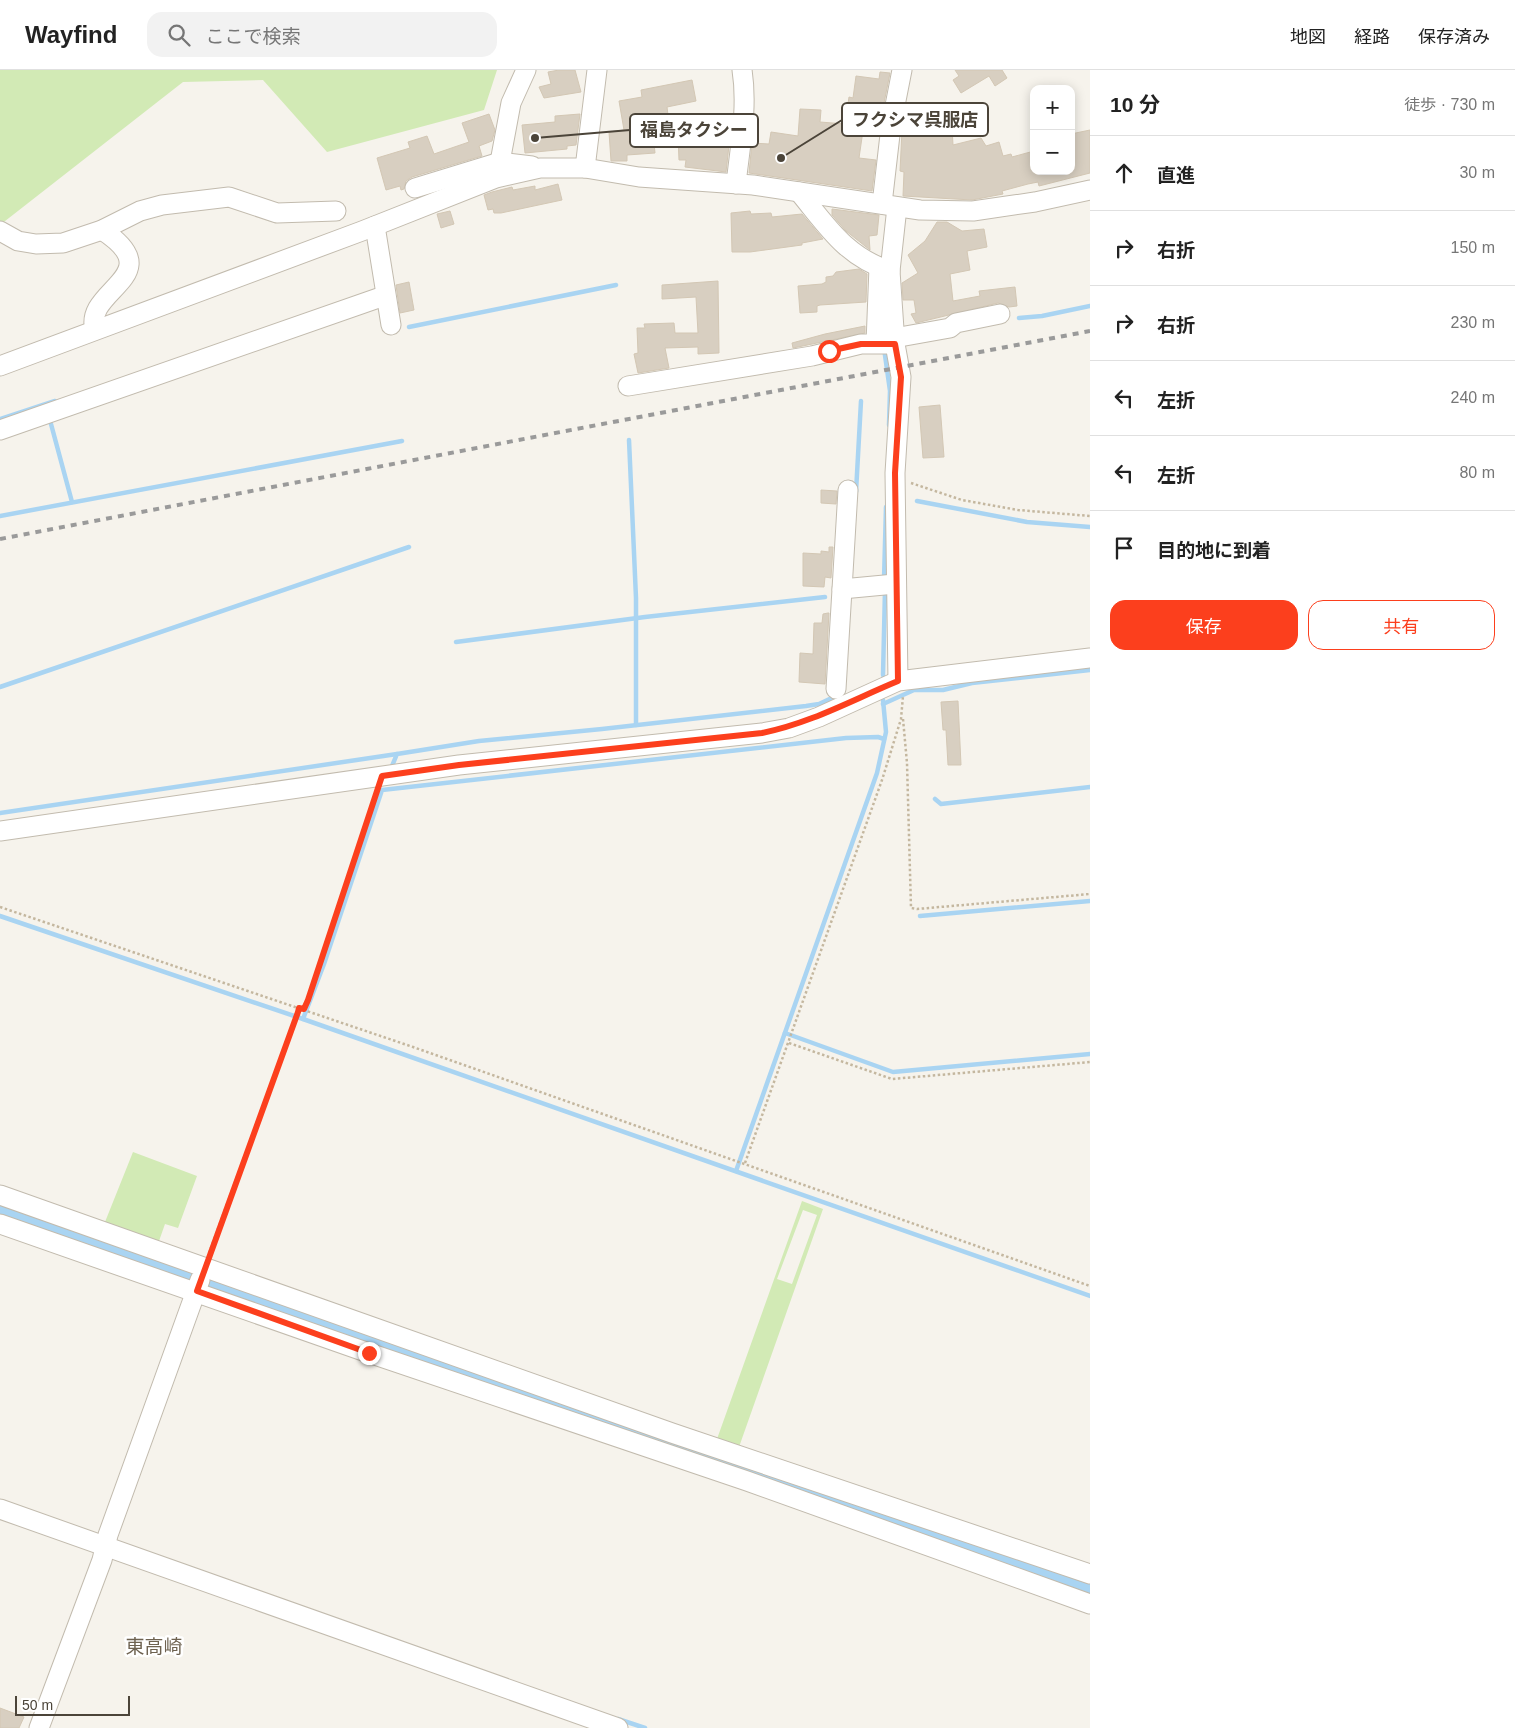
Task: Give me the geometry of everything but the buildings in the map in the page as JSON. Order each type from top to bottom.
[{"type":"street","points":[[500,162],[511,102],[526,70]]},
{"type":"street","points":[[585,168],[597,70]]},
{"type":"street","points":[[736,184],[744,116],[745,90],[742,70]]},
{"type":"street","points":[[898,681],[888,584],[901,377],[887,342],[884,269],[890,206],[891,126],[902,70]]},
{"type":"street","points":[[415,188],[500,162],[540,168],[585,168],[639,177],[736,184],[920,210],[973,211],[1035,202],[1090,190]]},
{"type":"street","points":[[0,366],[375,226],[496,178],[540,168]]},
{"type":"street","points":[[799,192],[842,245],[884,269]]},
{"type":"street","points":[[0,231],[18,241],[36,244],[63,243],[102,230],[140,211],[162,204],[229,197],[278,213],[336,211]]},
{"type":"street","points":[[375,226],[384,296],[391,325]]},
{"type":"street","points":[[95,330],[92,322],[96,312],[129,267],[129,257],[125,248],[102,230]]},
{"type":"street","points":[[0,430],[384,296]]},
{"type":"street","points":[[628,386],[887,342],[950,328],[956,323],[1000,314]]},
{"type":"street","points":[[836,689],[847,588],[848,490]]},
{"type":"street","points":[[847,588],[888,584]]},
{"type":"street","points":[[0,831],[459,765],[762,733],[789,728],[819,717],[898,681],[1090,658]]},
{"type":"street","points":[[0,1195],[201,1279],[374,1340],[737,1478],[937,1536],[1090,1574]]},
{"type":"street","points":[[0,1224],[201,1279],[374,1340],[672,1432],[937,1536],[1090,1604]]},
{"type":"street","points":[[40,1728],[201,1279]]},
{"type":"street","points":[[0,1509],[106,1541],[618,1728]]},
{"type":"path","points":[[895,479],[962,500],[1018,510],[1090,516]]},
{"type":"path","points":[[743,1163],[789,1042],[882,780],[902,713],[904,699]]},
{"type":"path","points":[[902,713],[907,763],[911,908],[1090,894]]},
{"type":"path","points":[[306,1010],[382,776]]},
{"type":"path","points":[[0,907],[299,1010],[306,1010],[734,1159],[1090,1286]]},
{"type":"path","points":[[201,1279],[299,1010]]},
{"type":"path","points":[[789,1042],[892,1080],[1090,1062]]},
{"type":"green space","points":[[0,70],[497,70],[484,110],[327,152],[263,80],[183,82],[0,225]]},
{"type":"green space","points":[[133,1152],[197,1176],[178,1228],[165,1224],[159,1241],[105,1222]]},
{"type":"green space","points":[[802,1201],[823,1209],[739,1447],[717,1439]],"holes":[[[803,1210],[817,1215],[792,1284],[777,1279]]]},
{"type":"waterway","points":[[409,327],[616,285]]},
{"type":"waterway","points":[[1019,318],[1042,316],[1090,306]]},
{"type":"waterway","points":[[884,348],[890,391],[889,425]]},
{"type":"waterway","points":[[0,419],[55,401]]},
{"type":"waterway","points":[[856,492],[861,401]]},
{"type":"waterway","points":[[51,424],[72,502]]},
{"type":"waterway","points":[[629,440],[636,598],[636,725]]},
{"type":"waterway","points":[[0,516],[402,441]]},
{"type":"waterway","points":[[917,501],[1027,522],[1090,527]]},
{"type":"waterway","points":[[884,580],[886,507]]},
{"type":"waterway","points":[[0,687],[409,547]]},
{"type":"waterway","points":[[883,675],[885,590]]},
{"type":"waterway","points":[[456,642],[645,617],[825,597]]},
{"type":"waterway","points":[[883,704],[914,690],[943,690],[972,683],[1090,670]]},
{"type":"waterway","points":[[392,766],[397,754],[479,741],[806,706],[819,704],[836,696]]},
{"type":"waterway","points":[[736,1171],[877,773],[886,732],[883,700]]},
{"type":"waterway","points":[[303,1019],[324,964],[382,790],[846,738],[878,737],[884,739]]},
{"type":"waterway","points":[[0,813],[397,754]]},
{"type":"waterway","points":[[935,799],[941,804],[1090,787]]},
{"type":"waterway","points":[[920,916],[1090,901]]},
{"type":"waterway","points":[[0,916],[303,1019],[1090,1296]]},
{"type":"waterway","points":[[785,1033],[893,1072],[1090,1054]]},
{"type":"waterway","points":[[0,1209],[1090,1589]]},
{"type":"waterway","points":[[618,1719],[645,1728]]},
{"type":"railway","points":[[0,539],[1090,331]]},
{"type":"place","name":"福島タクシー","points":[[535,138]]},
{"type":"place","name":"フクシマ呉服店","points":[[781,158]]},
{"type":"district","name":"東高崎","points":[[154,1646]]},
{"type":"route","points":[[369,1353],[197,1291],[299,1008],[304,1009],[308,1000],[382,776],[459,765],[762,733],[789,728],[819,717],[898,681],[895,586],[895,473],[901,377],[895,344],[861,344],[829,351]]}]
